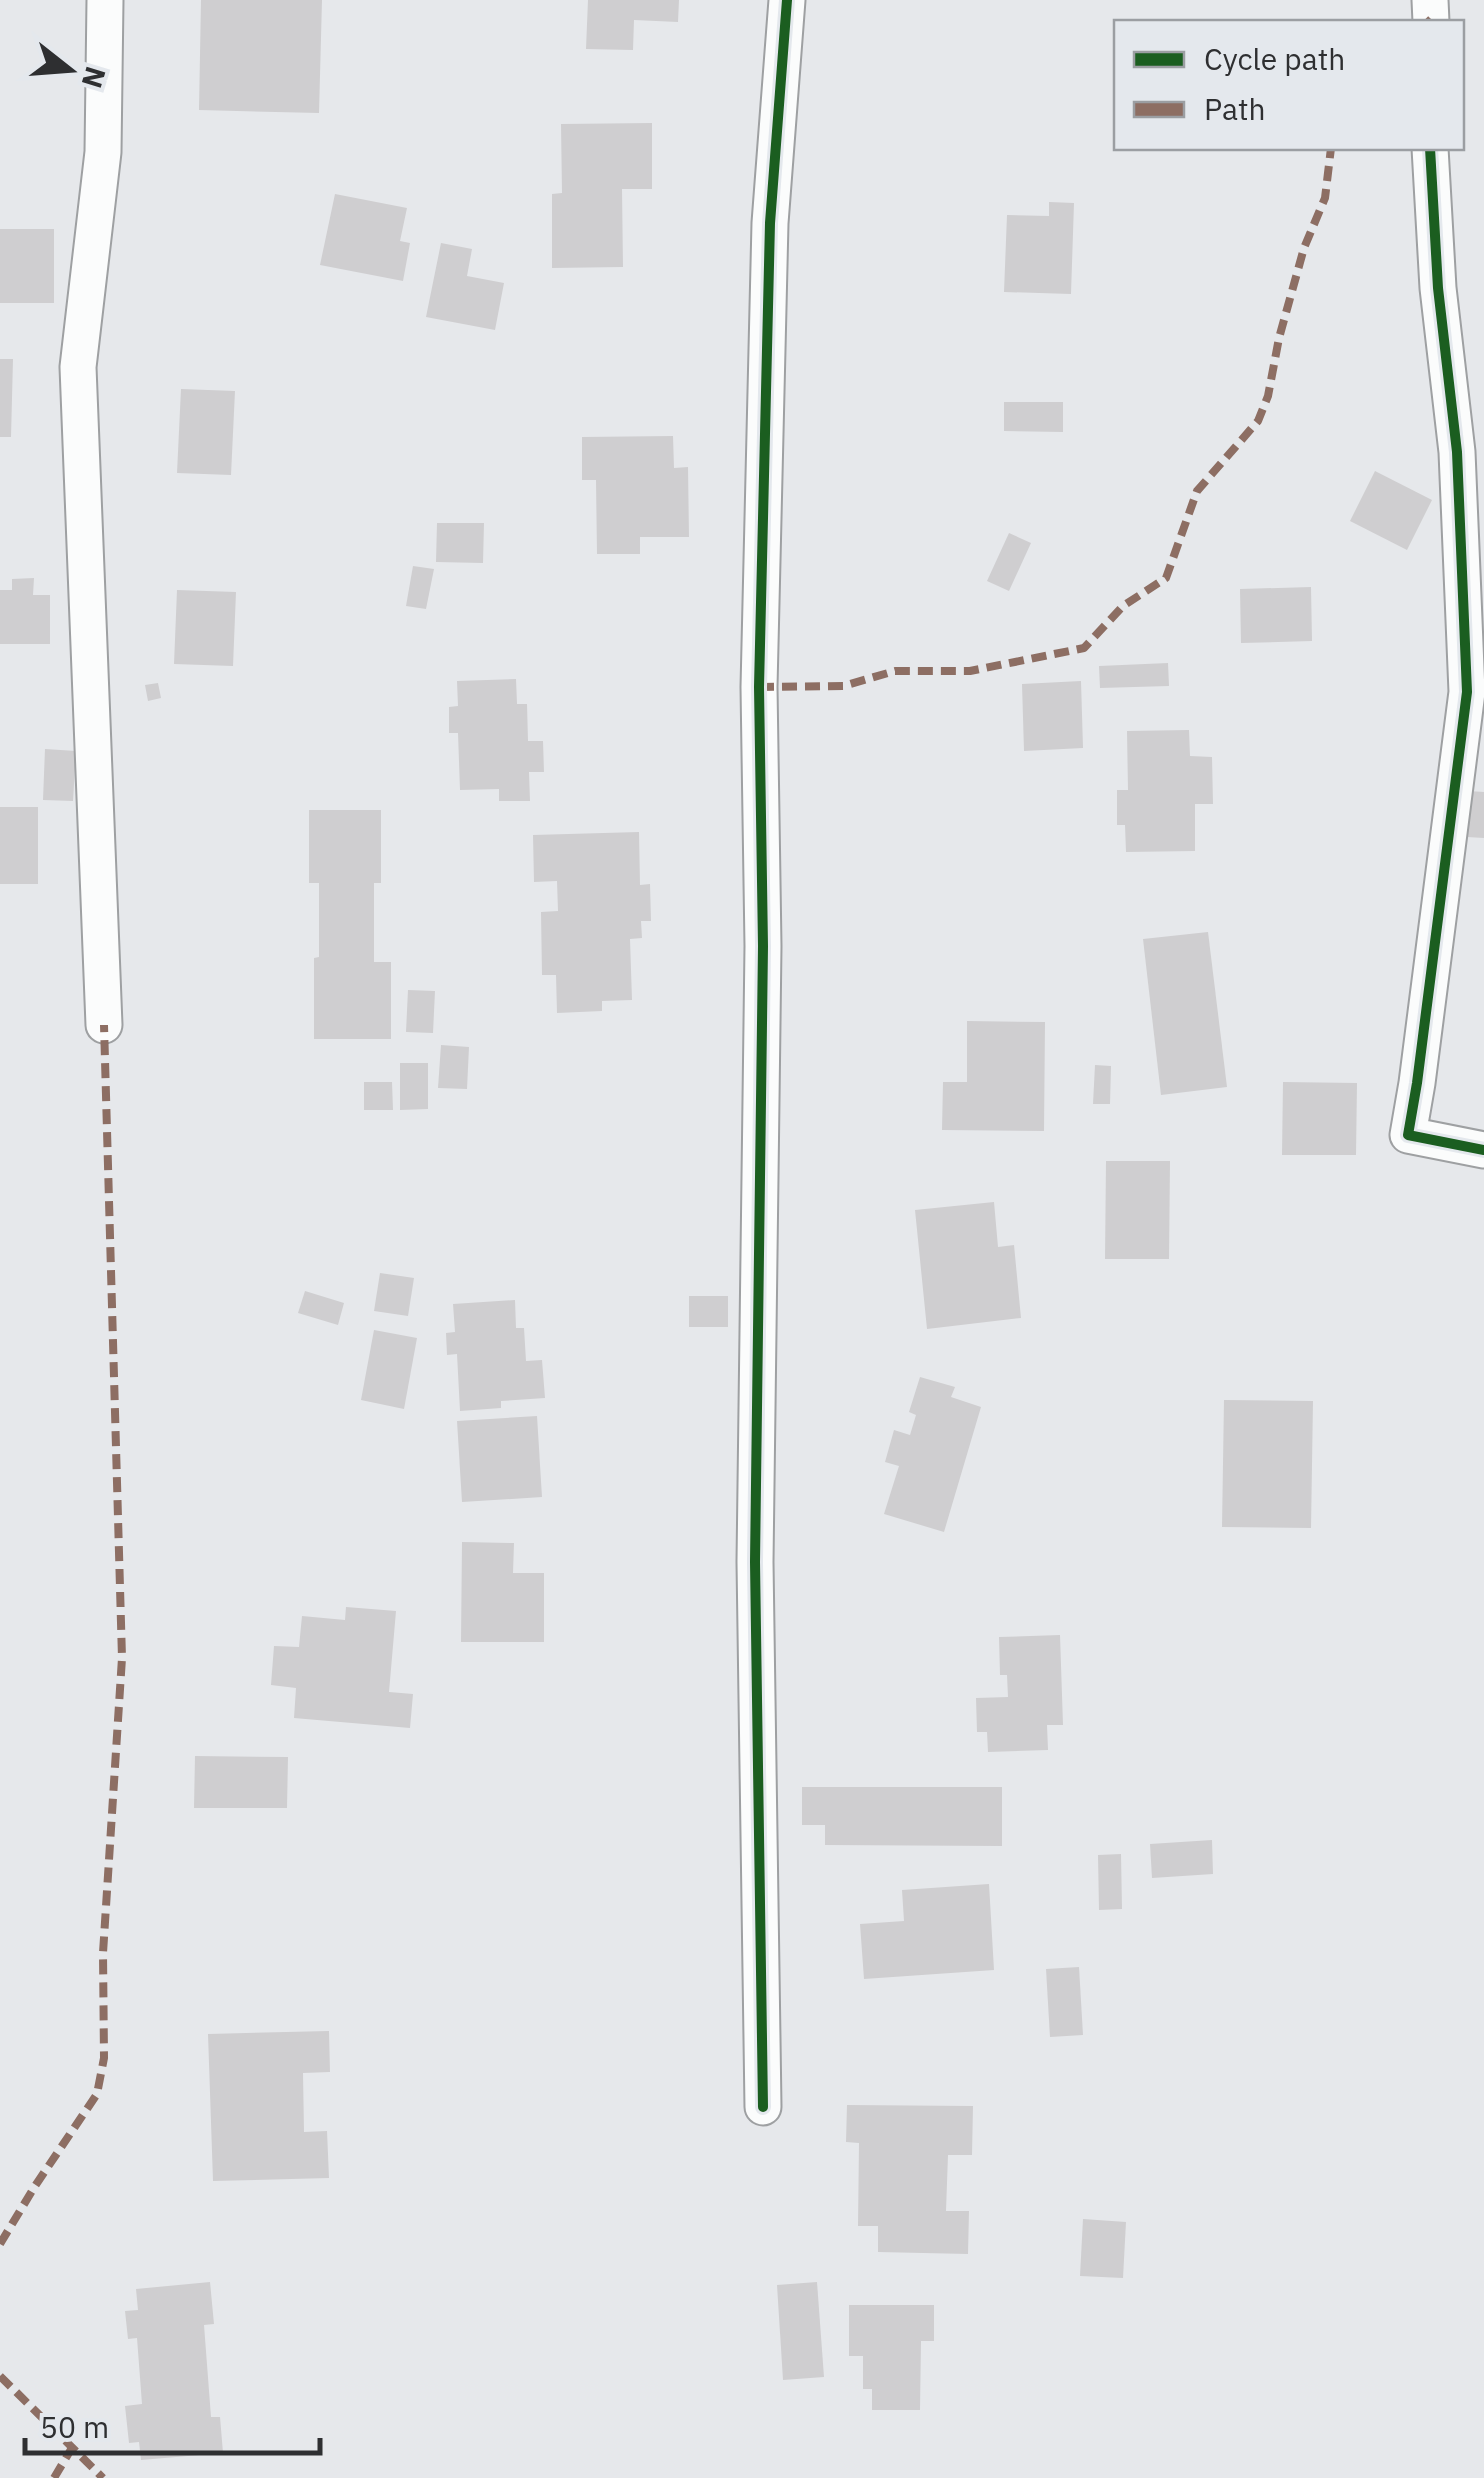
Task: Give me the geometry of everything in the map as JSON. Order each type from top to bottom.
[{"type":"street","points":[[104,1024],[78,367],[102,152],[105,0]]},
{"type":"street","points":[[763,2108],[755,1562],[763,946],[759,687],[770,223],[787,0]]},
{"type":"street","points":[[1430,150],[1438,288],[1456,452],[1467,692],[1408,1135],[1484,1150]]},
{"type":"building","points":[[201,0],[322,0],[319,113],[199,110]]},
{"type":"building","points":[[588,0],[679,0],[678,22],[634,20],[633,50],[586,49]]},
{"type":"building","points":[[652,123],[652,189],[622,189],[623,267],[552,268],[552,194],[562,193],[561,124]]},
{"type":"building","points":[[335,194],[407,208],[400,241],[410,243],[403,281],[320,265]]},
{"type":"building","points":[[1049,202],[1074,203],[1071,294],[1004,292],[1007,215],[1049,216]]},
{"type":"building","points":[[0,229],[54,229],[54,303],[0,303]]},
{"type":"building","points":[[441,243],[472,249],[467,276],[504,283],[495,330],[426,317]]},
{"type":"building","points":[[0,359],[13,359],[11,437],[0,437]]},
{"type":"building","points":[[181,389],[235,391],[231,475],[177,473]]},
{"type":"building","points":[[1004,402],[1063,402],[1063,432],[1004,431]]},
{"type":"building","points":[[673,436],[674,468],[688,467],[689,537],[640,537],[640,554],[597,554],[596,480],[582,480],[582,437]]},
{"type":"building","points":[[1375,471],[1432,500],[1407,550],[1350,521]]},
{"type":"building","points":[[437,523],[484,523],[483,563],[436,562]]},
{"type":"building","points":[[1009,533],[1031,543],[1009,591],[987,581]]},
{"type":"building","points":[[413,566],[434,569],[426,609],[406,606]]},
{"type":"building","points":[[34,578],[33,595],[50,595],[50,644],[0,644],[0,590],[12,590],[12,579]]},
{"type":"building","points":[[1311,587],[1312,641],[1241,643],[1240,589]]},
{"type":"building","points":[[177,590],[236,592],[233,666],[174,664]]},
{"type":"building","points":[[1168,663],[1169,686],[1100,688],[1099,666]]},
{"type":"building","points":[[516,679],[517,704],[527,704],[528,741],[543,741],[544,772],[529,772],[530,801],[499,801],[499,789],[460,790],[458,733],[449,733],[449,707],[458,706],[457,681]]},
{"type":"building","points":[[1081,681],[1083,748],[1024,751],[1022,684]]},
{"type":"building","points":[[158,683],[161,698],[148,701],[145,685]]},
{"type":"building","points":[[1189,730],[1190,756],[1212,757],[1213,804],[1195,804],[1195,851],[1126,852],[1125,825],[1117,825],[1117,790],[1128,790],[1127,731]]},
{"type":"building","points":[[45,749],[76,751],[73,801],[43,800]]},
{"type":"building","points":[[1469,791],[1484,792],[1484,838],[1467,837]]},
{"type":"building","points":[[0,807],[38,807],[38,884],[0,884]]},
{"type":"building","points":[[309,810],[381,810],[381,883],[374,883],[374,962],[391,962],[391,1039],[314,1039],[319,883],[309,883]]},
{"type":"building","points":[[639,832],[640,885],[650,884],[651,921],[641,921],[642,938],[630,939],[632,1000],[602,1001],[602,1011],[557,1013],[556,975],[542,975],[541,912],[558,911],[557,881],[534,882],[533,835]]},
{"type":"building","points":[[1208,932],[1227,1087],[1161,1095],[1143,939]]},
{"type":"building","points":[[408,990],[435,991],[433,1033],[406,1032]]},
{"type":"building","points":[[967,1021],[1045,1022],[1044,1131],[942,1130],[943,1082],[967,1082]]},
{"type":"building","points":[[441,1045],[469,1047],[467,1089],[438,1088]]},
{"type":"building","points":[[400,1063],[428,1063],[428,1109],[400,1110]]},
{"type":"building","points":[[1095,1065],[1111,1066],[1110,1104],[1093,1104]]},
{"type":"building","points":[[364,1082],[392,1082],[393,1110],[364,1110]]},
{"type":"building","points":[[1283,1082],[1357,1083],[1356,1155],[1282,1155]]},
{"type":"building","points":[[1106,1161],[1170,1161],[1169,1259],[1105,1259]]},
{"type":"building","points":[[994,1202],[998,1247],[1014,1245],[1021,1318],[927,1329],[915,1210]]},
{"type":"building","points":[[380,1273],[414,1278],[408,1316],[374,1311]]},
{"type":"building","points":[[305,1291],[344,1303],[338,1325],[298,1313]]},
{"type":"building","points":[[689,1296],[728,1296],[728,1327],[689,1327]]},
{"type":"building","points":[[515,1300],[516,1328],[524,1328],[526,1361],[542,1360],[545,1398],[501,1401],[501,1408],[460,1411],[457,1354],[447,1355],[446,1333],[455,1332],[453,1304]]},
{"type":"building","points":[[374,1330],[417,1338],[404,1409],[361,1400]]},
{"type":"building","points":[[920,1377],[955,1387],[951,1397],[981,1407],[944,1532],[884,1514],[899,1466],[885,1462],[894,1430],[910,1435],[916,1415],[909,1412]]},
{"type":"building","points":[[1224,1400],[1313,1401],[1311,1528],[1222,1527]]},
{"type":"building","points":[[537,1416],[542,1497],[462,1502],[457,1421]]},
{"type":"building","points":[[462,1542],[514,1543],[513,1573],[544,1573],[544,1642],[461,1642]]},
{"type":"building","points":[[346,1607],[396,1611],[389,1692],[413,1694],[410,1728],[294,1718],[296,1688],[271,1685],[274,1646],[299,1647],[302,1616],[345,1620]]},
{"type":"building","points":[[1060,1635],[1063,1725],[1047,1725],[1048,1750],[988,1752],[987,1732],[977,1732],[976,1698],[1008,1697],[1007,1675],[1000,1675],[999,1637]]},
{"type":"building","points":[[195,1756],[288,1757],[287,1808],[194,1808]]},
{"type":"building","points":[[802,1787],[1002,1787],[1002,1846],[825,1845],[825,1825],[802,1825]]},
{"type":"building","points":[[1212,1840],[1213,1874],[1152,1878],[1150,1844]]},
{"type":"building","points":[[1121,1854],[1122,1909],[1099,1910],[1098,1855]]},
{"type":"building","points":[[989,1884],[994,1970],[864,1979],[860,1924],[904,1921],[902,1890]]},
{"type":"building","points":[[1079,1967],[1083,2035],[1050,2037],[1046,1969]]},
{"type":"building","points":[[329,2031],[330,2072],[303,2073],[304,2132],[327,2131],[329,2178],[213,2181],[208,2034]]},
{"type":"building","points":[[847,2105],[973,2106],[972,2155],[948,2155],[946,2211],[969,2211],[968,2254],[878,2252],[878,2226],[858,2226],[859,2143],[846,2142]]},
{"type":"building","points":[[1083,2219],[1126,2222],[1123,2278],[1080,2276]]},
{"type":"building","points":[[210,2282],[214,2324],[204,2325],[211,2417],[220,2417],[223,2453],[141,2460],[139,2442],[129,2443],[125,2406],[142,2404],[137,2338],[128,2339],[125,2311],[138,2310],[136,2289]]},
{"type":"building","points":[[817,2282],[824,2377],[783,2380],[777,2285]]},
{"type":"building","points":[[849,2305],[934,2305],[934,2341],[921,2341],[920,2410],[872,2410],[872,2389],[863,2389],[863,2356],[849,2356]]},
{"type":"marked path","points":[[759,687],[843,686],[895,671],[970,671],[1084,648],[1123,606],[1166,578],[1197,491],[1258,421],[1268,396],[1279,338],[1304,248],[1325,198],[1331,150]]},
{"type":"marked path","points":[[0,2244],[97,2094],[104,2058],[103,1953],[122,1658],[104,1025]]},
{"type":"marked path","points":[[0,2376],[103,2478]]},
{"type":"marked path","points":[[54,2478],[73,2446]]},
{"type":"cycle path","points":[[763,2107],[755,1562],[763,946],[759,687],[770,223],[787,0]]},
{"type":"cycle path","points":[[1430,150],[1438,288],[1457,452],[1467,692],[1408,1135],[1484,1150]]}]
